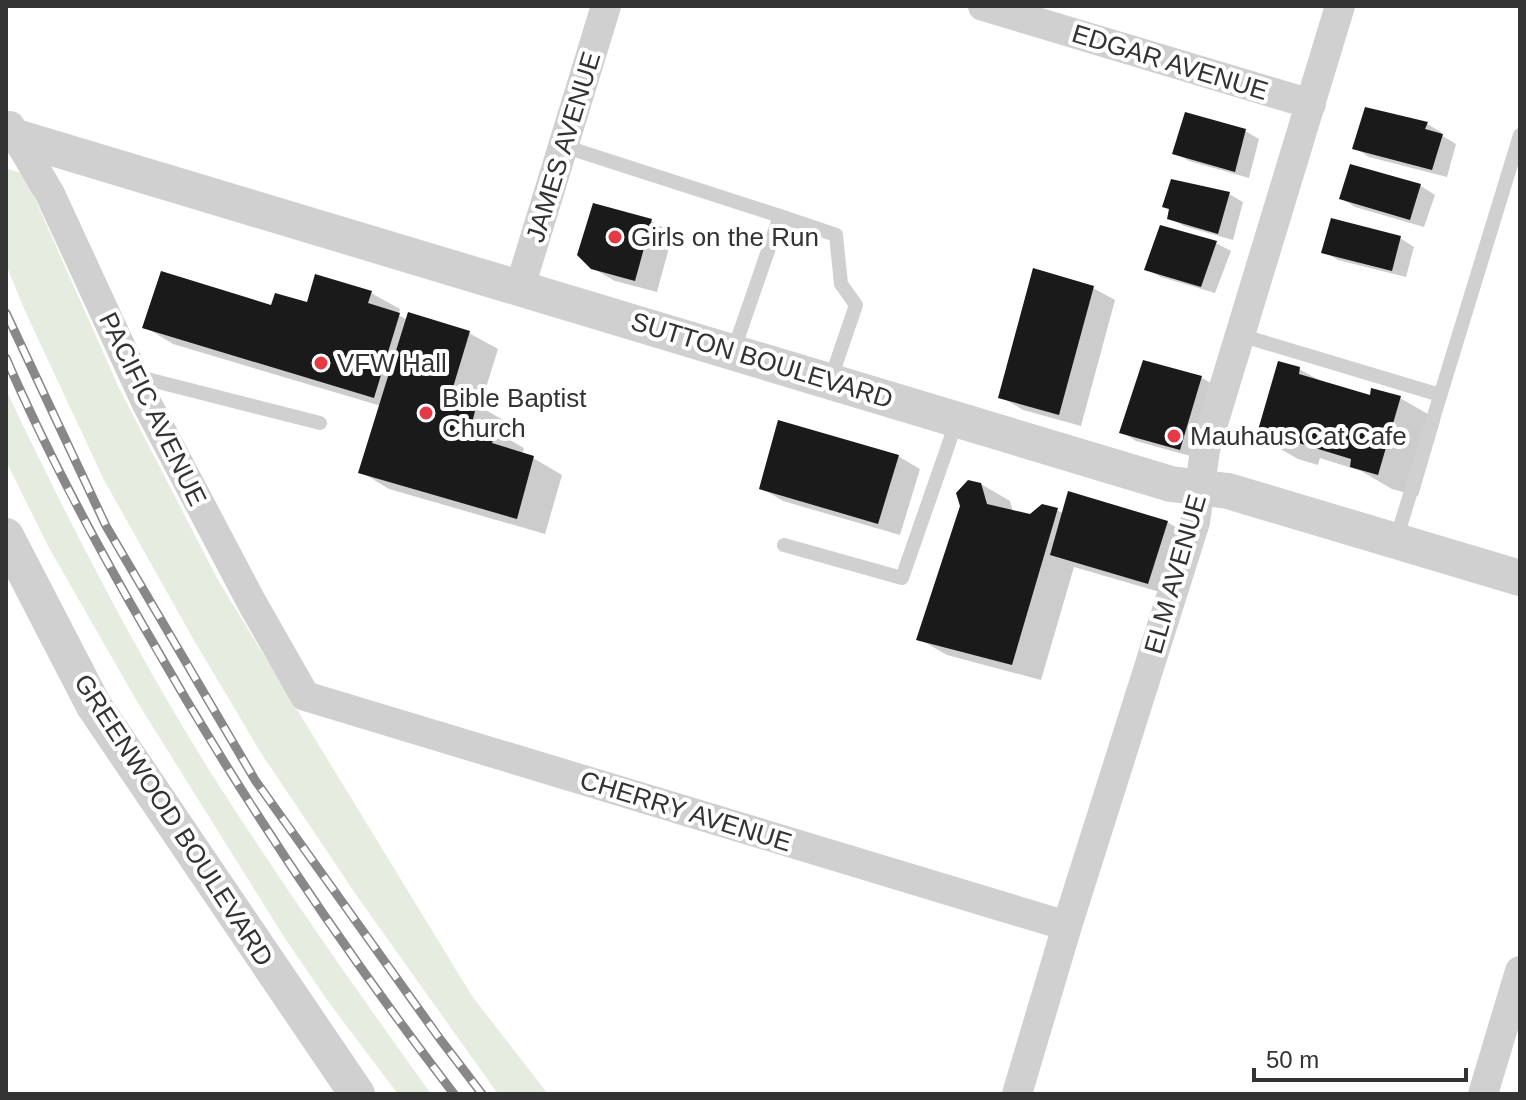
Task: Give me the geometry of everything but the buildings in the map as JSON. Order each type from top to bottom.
[{"type":"street","name":"JAMES AVENUE","points":[[520,287],[606,6]]},
{"type":"street","name":"EDGAR AVENUE","points":[[983,6],[1311,104]]},
{"type":"street","name":"ELM AVENUE","points":[[1017,1094],[1195,522],[1205,450],[1340,6]]},
{"type":"street","name":"SUTTON BOULEVARD","points":[[9,130],[1171,484],[1228,491],[1520,578]]},
{"type":"street","name":"PACIFIC AVENUE","points":[[9,130],[50,194],[134,376],[252,603],[305,696]]},
{"type":"street","name":"GREENWOOD BOULEVARD","points":[[6,536],[94,706],[357,1094]]},
{"type":"street","name":"CHERRY AVENUE","points":[[305,696],[1067,926]]},
{"type":"street","points":[[1483,1094],[1520,971]]},
{"type":"lane","points":[[1396,541],[1520,135]]},
{"type":"lane","points":[[563,146],[836,235],[841,284],[856,305],[830,381]]},
{"type":"lane","points":[[733,352],[780,216]]},
{"type":"lane","points":[[1240,335],[1440,395]]},
{"type":"lane","points":[[134,376],[320,423]]},
{"type":"lane","points":[[784,545],[902,578],[957,419]]},
{"type":"shaded area","points":[[6,168],[24,174],[119,388],[218,580],[472,996],[548,1094],[498,1094],[359,899],[261,753],[195,642],[104,480],[6,265]]},
{"type":"shaded area","points":[[6,390],[106,590],[160,688],[296,902],[431,1094],[398,1094],[330,1004],[286,940],[138,703],[48,546],[6,461]]},
{"type":"railway","points":[[6,313],[106,526],[255,780],[482,1094]]},
{"type":"railway","points":[[6,358],[38,429],[91,532],[218,753],[332,926],[454,1094]]},
{"type":"place","name":"Girls on the Run","points":[[615,237]]},
{"type":"place","name":"VFW Hall","points":[[321,363]]},
{"type":"place","name":"Bible Baptist Church","points":[[426,413]]},
{"type":"place","name":"Mauhaus Cat Cafe","points":[[1174,436]]}]
